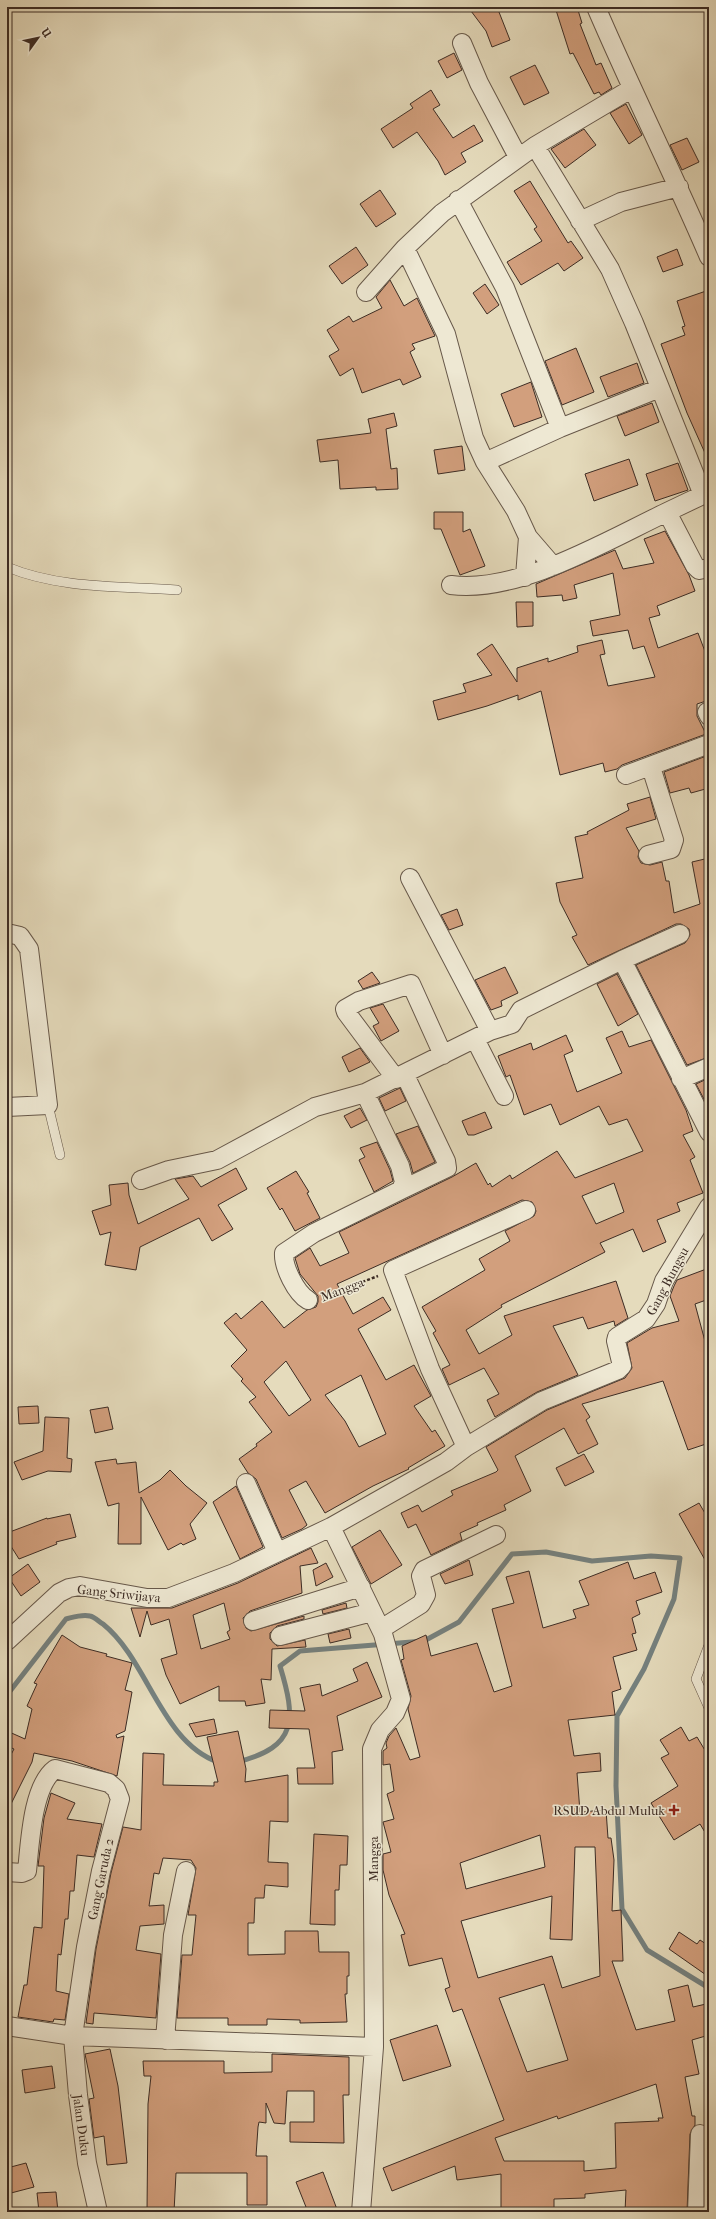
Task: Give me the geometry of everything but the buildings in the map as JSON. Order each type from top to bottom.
[{"type":"street","points":[[596,7],[631,89],[679,187],[709,257]]},
{"type":"street","points":[[462,43],[479,83],[518,157]]},
{"type":"street","points":[[366,292],[405,248],[458,200],[535,146],[631,89]]},
{"type":"street","points":[[451,585],[469,588],[525,577],[553,566],[706,494],[610,270],[535,146]]},
{"type":"street","points":[[580,221],[621,202],[679,187]]},
{"type":"street","points":[[458,200],[505,288],[560,428]]},
{"type":"street","points":[[405,248],[446,334],[474,438],[485,462],[516,511],[528,537],[553,566]]},
{"type":"street","points":[[485,462],[560,428],[660,388]]},
{"type":"street","points":[[667,512],[695,566],[699,570],[709,568]]},
{"type":"street","points":[[525,577],[528,537]]},
{"type":"street","points":[[626,775],[651,767],[709,744]]},
{"type":"street","points":[[648,855],[671,849],[674,840],[651,767]]},
{"type":"street","points":[[410,878],[482,1035],[504,1096]]},
{"type":"street","points":[[7,933],[20,936],[29,948],[48,1105],[7,1107]]},
{"type":"street","points":[[141,1180],[169,1170],[217,1160],[315,1107],[366,1093],[443,1056],[482,1035],[512,1024],[521,1010],[622,960],[680,934]]},
{"type":"street","points":[[622,960],[709,1132]]},
{"type":"street","points":[[401,1190],[447,1168],[446,1161],[400,1077],[345,1009],[359,1001],[411,984],[443,1056]]},
{"type":"street","points":[[681,1079],[709,1067]]},
{"type":"street","points":[[366,1093],[400,1166],[404,1182],[401,1190]]},
{"type":"street","name":"Mangga","points":[[308,1300],[304,1297],[289,1274],[284,1261],[284,1253],[314,1233],[401,1190]]},
{"type":"street","name":"Gang Bungsu","points":[[622,1366],[616,1341],[617,1337],[646,1319],[656,1304],[664,1280],[709,1207]]},
{"type":"street","points":[[466,1447],[430,1369],[393,1270],[526,1210]]},
{"type":"street","name":"Gang Sriwijaya","points":[[7,1641],[59,1592],[69,1588],[80,1586],[147,1598],[168,1598],[234,1573],[331,1527],[446,1462],[466,1447],[542,1401],[618,1370],[622,1366]]},
{"type":"street","points":[[246,1483],[277,1552]]},
{"type":"street","name":"Mangga","points":[[331,1527],[382,1632],[400,1699],[395,1713],[380,1730],[372,1749],[374,2047],[361,2212]]},
{"type":"street","points":[[382,1632],[421,1604],[426,1595],[421,1576],[424,1570],[496,1535]]},
{"type":"street","points":[[252,1621],[361,1587]]},
{"type":"street","points":[[280,1636],[372,1612]]},
{"type":"street","name":"Gang Garuda 2","points":[[7,1872],[22,1873],[27,1871],[32,1828],[38,1798],[50,1772],[55,1769],[109,1783],[116,1789],[120,1799],[101,1871],[86,1947],[73,2036]]},
{"type":"street","points":[[165,2040],[173,1935],[186,1871]]},
{"type":"street","points":[[7,2026],[73,2036],[374,2047]]},
{"type":"street","name":"Jalan Duku","points":[[73,2036],[78,2095],[84,2140],[98,2212]]},
{"type":"street","points":[[697,2212],[700,2134]]},
{"type":"lane","points":[[7,567],[29,576],[57,582],[177,590]]},
{"type":"lane","points":[[48,1105],[60,1155]]},
{"type":"lane","points":[[709,1645],[696,1679],[709,1708]]},
{"type":"path","name":"Mangga","points":[[308,1300],[318,1299],[393,1270]]},
{"type":"waterway","points":[[237,1762],[257,1756],[272,1748],[282,1739],[290,1716],[289,1701],[280,1666],[300,1651],[424,1641],[459,1622],[512,1554],[546,1552],[592,1561],[651,1556],[680,1558],[674,1599],[644,1669],[617,1716],[616,1786],[622,1909],[647,1950],[709,1988]]},
{"type":"waterway","points":[[7,1695],[66,1619],[87,1615],[95,1618],[119,1639],[168,1719],[182,1737],[199,1752],[218,1762]]},
{"type":"place","name":"RSUD Abdul Muluk","points":[[674,1810]]}]
